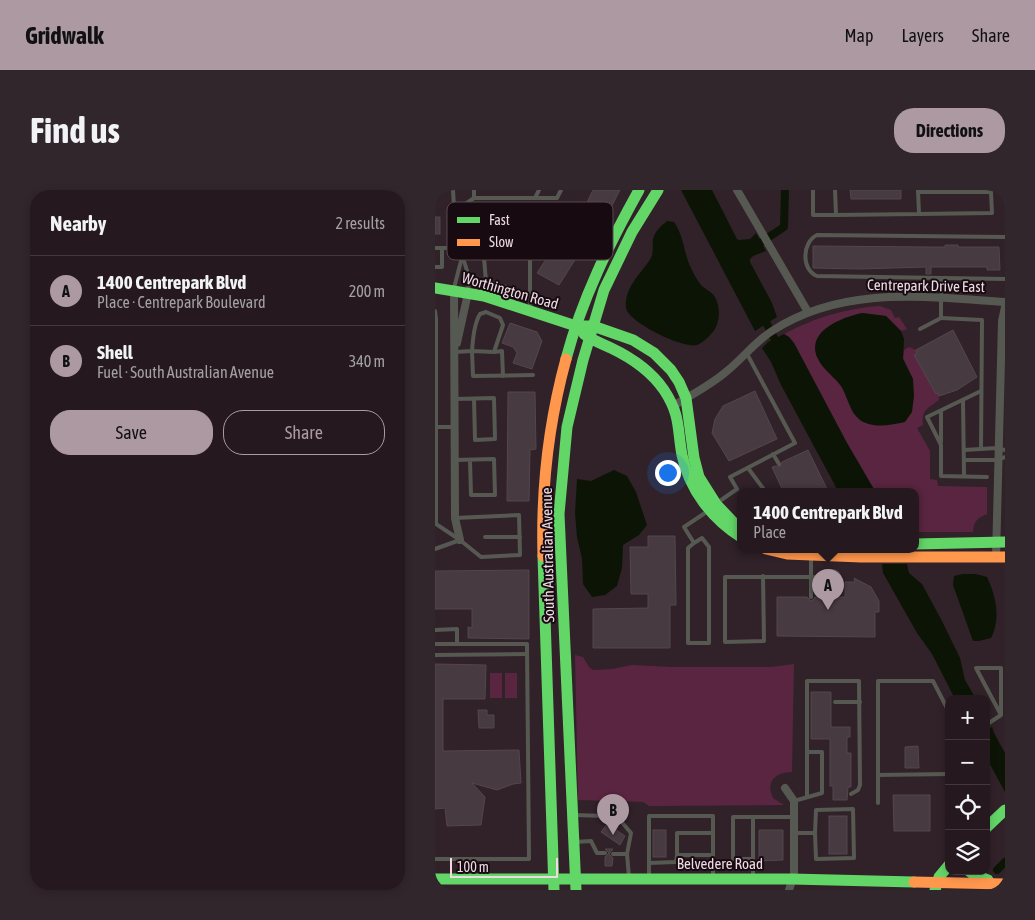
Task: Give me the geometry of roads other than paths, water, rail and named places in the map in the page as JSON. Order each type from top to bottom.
[{"type":"main road","name":"South Australian Avenue","points":[[613,237],[639,190]]},
{"type":"main road","name":"South Australian Avenue","points":[[575,885],[559,514],[567,427],[589,338],[604,290],[632,232],[658,190]]},
{"type":"main road","name":"South Australian Avenue","points":[[554,885],[543,560],[543,507],[546,456],[556,399],[576,326],[603,260]]},
{"type":"main road","name":"Worthington Road","points":[[435,288],[468,293],[576,326]]},
{"type":"main road","points":[[576,326],[593,326],[633,340],[654,353],[671,370],[686,398],[696,467],[713,507],[732,532],[737,535]]},
{"type":"main road","points":[[576,326],[589,338],[629,357],[659,382],[673,406],[679,425],[684,462],[699,496],[737,525]]},
{"type":"main road","points":[[919,544],[1001,542]]},
{"type":"main road","points":[[783,553],[799,553]]},
{"type":"main road","points":[[821,553],[861,557],[1000,557]]},
{"type":"main road","points":[[990,824],[1005,810]]},
{"type":"main road","points":[[936,886],[940,875],[945,870]]},
{"type":"main road","points":[[974,875],[1001,884]]},
{"type":"main road","name":"Belvedere Road","points":[[435,879],[554,885],[575,885],[629,879],[753,879],[791,885],[936,886],[1001,884]]},
{"type":"street","points":[[737,190],[809,312]]},
{"type":"street","points":[[454,290],[455,518],[460,540]]},
{"type":"street","points":[[455,352],[468,293]]},
{"type":"street","name":"Centrepark Drive East","points":[[673,406],[720,378],[748,350],[786,322],[838,302],[865,298],[941,298],[1005,302]]},
{"type":"street","points":[[1000,557],[1002,321],[1005,307]]},
{"type":"street","points":[[785,788],[794,802],[794,875],[791,885]]},
{"type":"lane","points":[[474,190],[474,198]]},
{"type":"lane","points":[[535,198],[539,190]]},
{"type":"lane","points":[[468,202],[474,198],[557,198],[561,190]]},
{"type":"lane","points":[[813,190],[813,215],[836,215],[919,214],[992,213],[991,191],[918,191],[919,214]]},
{"type":"lane","points":[[835,190],[836,215]]},
{"type":"lane","points":[[1005,237],[822,234],[813,237],[806,245],[807,270],[817,276],[1005,279]]},
{"type":"lane","points":[[435,248],[447,248]]},
{"type":"lane","points":[[435,267],[442,267],[443,248]]},
{"type":"lane","points":[[454,290],[461,260]]},
{"type":"lane","points":[[463,260],[469,277],[468,293]]},
{"type":"lane","points":[[484,260],[486,281],[531,295]]},
{"type":"lane","points":[[530,260],[530,311]]},
{"type":"lane","points":[[941,278],[941,318]]},
{"type":"lane","points":[[435,311],[436,524],[481,556],[520,555],[519,515],[455,518]]},
{"type":"lane","points":[[494,352],[503,322],[498,316],[484,312],[478,318],[473,337],[473,376],[533,376]]},
{"type":"lane","points":[[920,329],[941,318],[982,320],[981,448]]},
{"type":"lane","points":[[694,543],[684,527],[737,489],[730,477],[795,443],[748,350]]},
{"type":"lane","points":[[455,352],[502,352],[503,376]]},
{"type":"lane","points":[[941,445],[927,417],[981,391]]},
{"type":"lane","points":[[455,399],[474,398],[494,398],[495,439],[475,440],[474,398]]},
{"type":"lane","points":[[963,400],[964,476]]},
{"type":"lane","points":[[941,410],[941,476],[987,476]]},
{"type":"lane","points":[[435,427],[455,427]]},
{"type":"lane","points":[[964,450],[981,448],[1002,449]]},
{"type":"lane","points":[[773,454],[779,464]]},
{"type":"lane","points":[[455,460],[494,459],[495,495],[471,494],[470,460]]},
{"type":"lane","points":[[964,460],[1002,459]]},
{"type":"lane","points":[[747,468],[763,488]]},
{"type":"lane","points":[[485,537],[520,536]]},
{"type":"lane","points":[[702,538],[709,547],[709,643],[688,643],[688,548],[694,543],[702,538]]},
{"type":"lane","points":[[435,549],[460,540]]},
{"type":"lane","points":[[811,553],[811,597]]},
{"type":"lane","points":[[833,571],[838,573],[840,580],[837,585],[832,587],[827,585],[824,578],[826,573],[833,571]]},
{"type":"lane","points":[[763,576],[765,642],[725,642],[725,577],[763,576],[824,578]]},
{"type":"lane","points":[[435,630],[457,629],[457,644]]},
{"type":"lane","points":[[435,644],[527,644],[529,859],[435,859]]},
{"type":"lane","points":[[435,655],[527,654]]},
{"type":"lane","points":[[976,668],[1001,668],[1001,715],[993,700],[976,668]]},
{"type":"lane","points":[[807,797],[807,681],[859,681],[860,788],[857,792],[851,794]]},
{"type":"lane","points":[[878,804],[878,681],[933,681],[945,704]]},
{"type":"lane","points":[[835,702],[860,702]]},
{"type":"lane","points":[[990,723],[1001,715]]},
{"type":"lane","points":[[794,802],[822,793],[822,752],[807,752]]},
{"type":"lane","points":[[878,775],[945,774]]},
{"type":"lane","points":[[853,809],[853,858],[816,859],[815,833],[816,810],[853,809]]},
{"type":"lane","points":[[573,815],[606,816],[620,820],[631,833],[627,854],[629,879]]},
{"type":"lane","points":[[649,879],[649,816],[713,816],[713,879]]},
{"type":"lane","points":[[753,859],[733,859],[733,817],[794,816]]},
{"type":"lane","points":[[753,817],[753,879]]},
{"type":"lane","points":[[649,863],[675,862],[677,855],[677,833],[713,833]]},
{"type":"lane","points":[[794,833],[815,833]]},
{"type":"lane","points":[[574,842],[591,842],[597,853],[605,853]]},
{"type":"lane","points":[[613,854],[627,854]]},
{"type":"lane","points":[[677,855],[713,855]]},
{"type":"waterway","points":[[760,243],[784,227],[785,190]]},
{"type":"waterway","points":[[762,314],[778,346]]},
{"type":"waterway","points":[[997,870],[1005,862]]},
{"type":"place","name":"1400 Centrepark Blvd","points":[[828,610]]},
{"type":"place","name":"Shell","points":[[613,835]]}]
